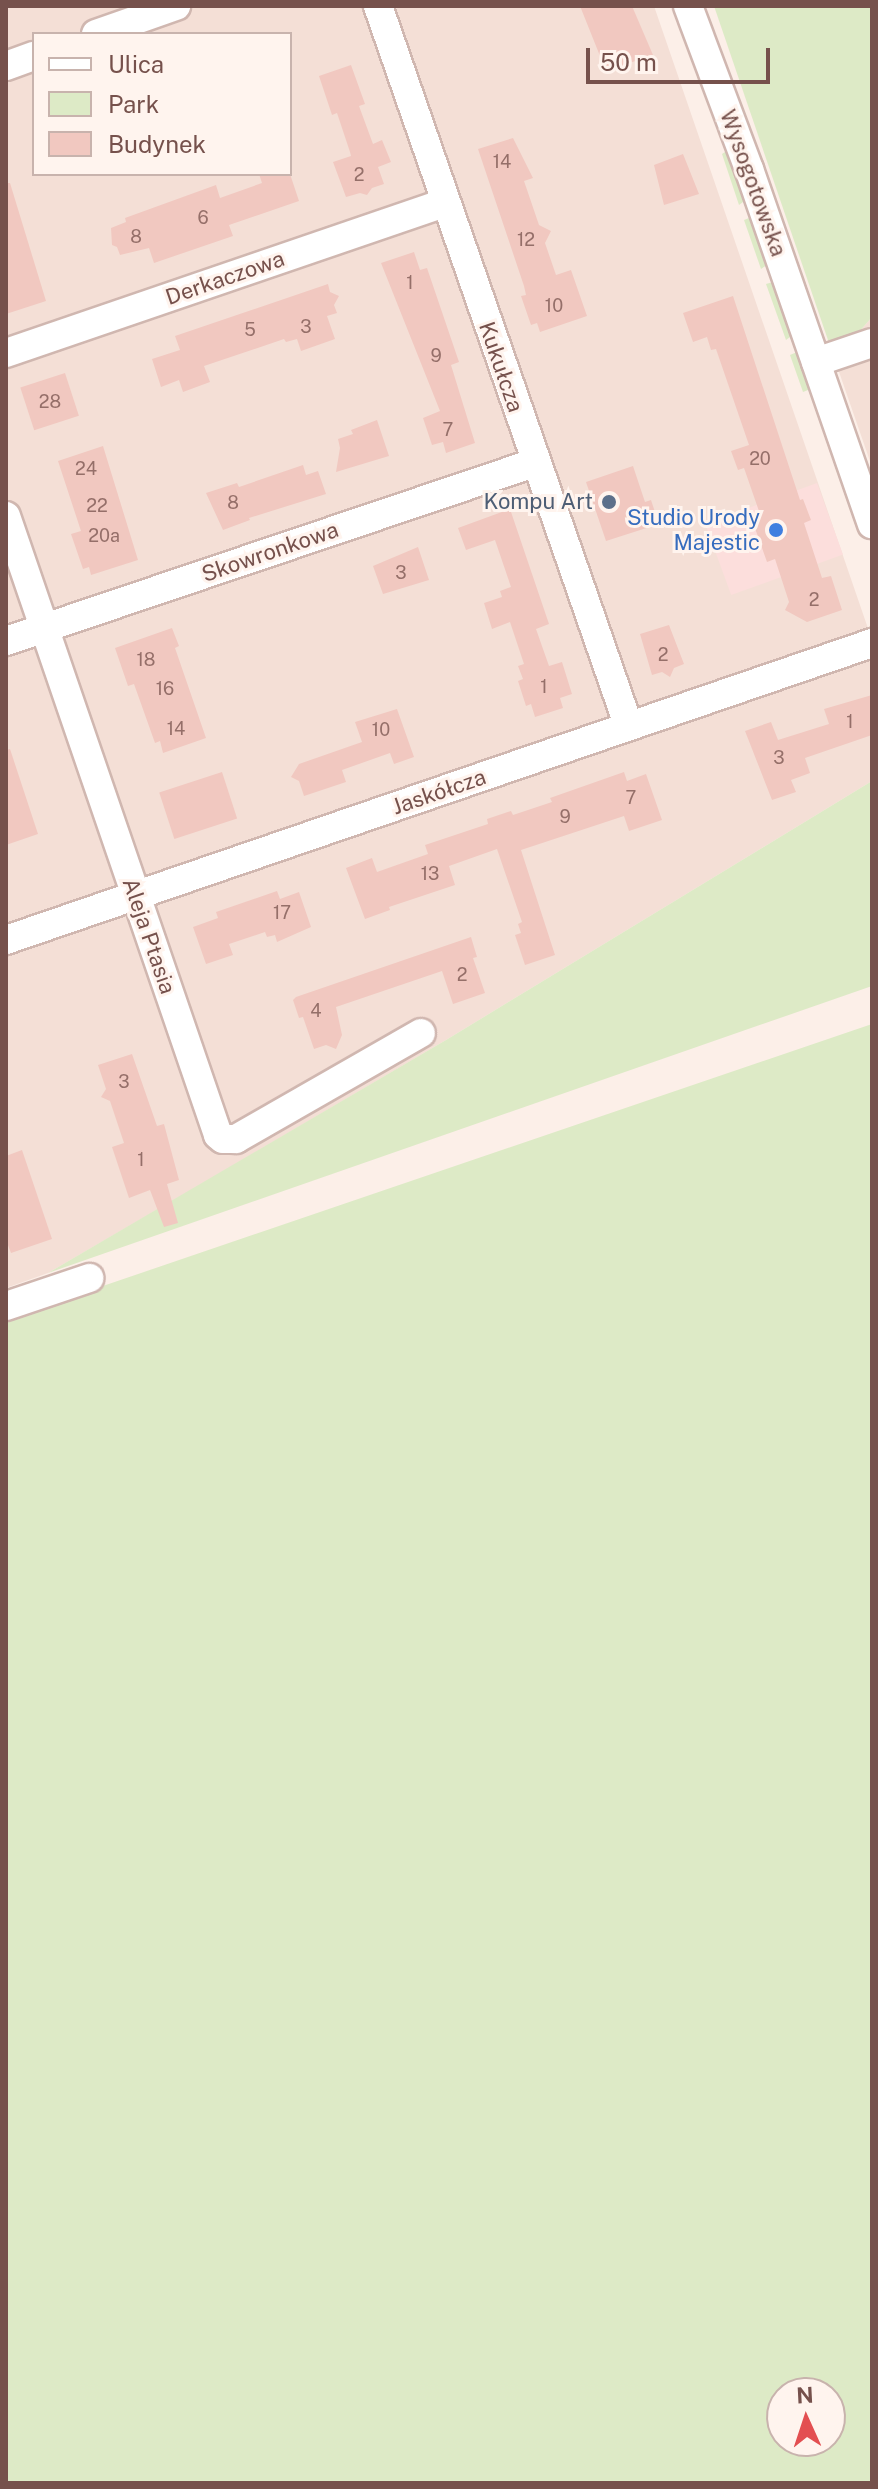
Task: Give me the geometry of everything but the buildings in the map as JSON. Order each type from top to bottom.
[{"type":"street","points":[[102,32],[176,6]]},
{"type":"street","name":"Kukułcza","points":[[378,6],[534,463],[629,727]]},
{"type":"street","name":"Wysogotowska","points":[[688,6],[872,524]]},
{"type":"street","points":[[6,66],[32,57]]},
{"type":"street","name":"Derkaczowa","points":[[6,353],[445,203]]},
{"type":"street","points":[[816,362],[872,343]]},
{"type":"street","name":"Skowronkowa","points":[[6,641],[534,463]]},
{"type":"street","name":"Aleja Ptasia","points":[[6,516],[213,1128],[223,1139],[244,1134],[421,1033]]},
{"type":"street","name":"Jaskółcza","points":[[6,940],[872,643]]},
{"type":"street","points":[[6,1306],[89,1278]]},
{"type":"shaded area","points":[[6,6],[654,6],[872,640],[872,781],[446,1040],[48,1273],[6,1288]]},
{"type":"shaded area","points":[[872,317],[872,467],[829,343],[859,332]]},
{"type":"shaded area","points":[[817,483],[843,554],[731,595],[705,524]]},
{"type":"green space","points":[[714,6],[872,6],[872,317],[859,332],[829,343]]},
{"type":"green space","points":[[722,154],[731,155],[747,199],[739,205]]},
{"type":"green space","points":[[755,219],[770,263],[761,269],[744,220]]},
{"type":"green space","points":[[766,284],[777,284],[794,334],[786,340]]},
{"type":"green space","points":[[797,352],[802,354],[813,388],[803,392],[790,355]]},
{"type":"green space","points":[[872,781],[872,986],[48,1273],[446,1040]]},
{"type":"green space","points":[[872,1024],[872,2483],[6,2483],[6,1319]]},
{"type":"place","name":"Kompu Art","points":[[609,502]]},
{"type":"place","name":"Studio Urody Majestic","points":[[776,530]]}]
